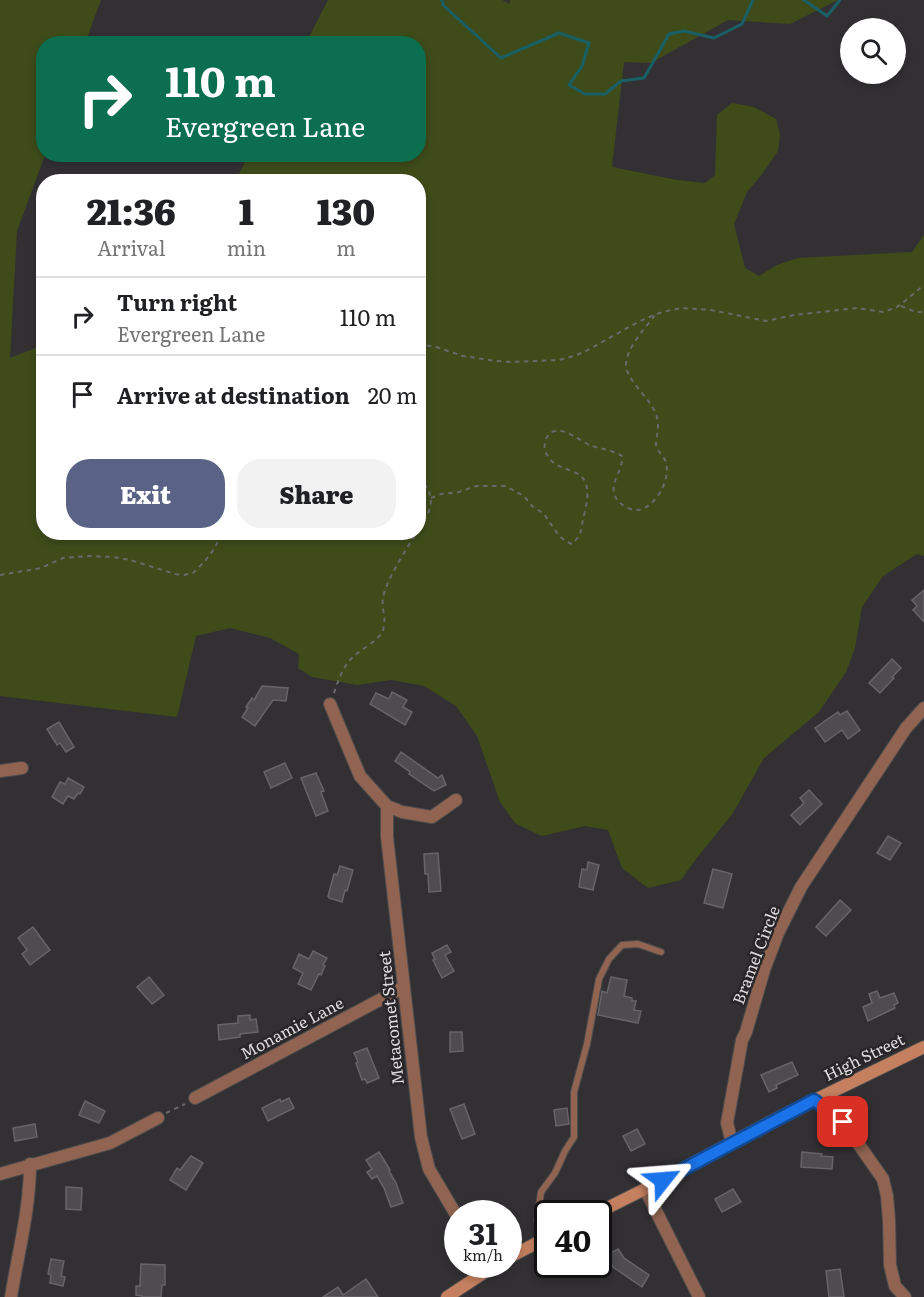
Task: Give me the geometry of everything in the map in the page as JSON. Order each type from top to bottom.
[{"type":"street","points":[[330,704],[360,776],[387,806],[402,813],[432,817],[456,800]]},
{"type":"street","name":"Bramel Circle","points":[[732,1143],[727,1124],[742,1040],[778,933],[801,887],[910,722],[924,708]]},
{"type":"street","points":[[0,771],[22,768]]},
{"type":"street","name":"Metacomet Street","points":[[387,806],[387,837],[421,1137],[429,1168],[448,1200]]},
{"type":"street","name":"Monamie Lane","points":[[195,1098],[404,987]]},
{"type":"street","name":"High Street","points":[[612,1206],[814,1100],[924,1047]]},
{"type":"street","points":[[814,1100],[843,1122],[883,1179],[889,1220],[890,1265],[895,1286],[905,1297]]},
{"type":"street","points":[[0,1174],[110,1143],[158,1118]]},
{"type":"street","points":[[11,1297],[30,1179],[30,1164]]},
{"type":"street","points":[[645,1189],[699,1297]]},
{"type":"street","points":[[447,1297],[474,1278]]},
{"type":"lane","points":[[540,1200],[541,1192],[555,1173],[573,1137],[574,1092],[587,1044],[599,979],[609,959],[622,945],[638,944],[661,952]]},
{"type":"path","points":[[426,345],[436,346],[463,356],[496,361],[559,360],[592,348],[656,314],[682,308],[725,312],[766,321],[794,315],[857,308],[884,312],[896,308],[924,285]]},
{"type":"path","points":[[900,305],[916,312],[924,312]]},
{"type":"path","points":[[431,498],[476,486],[506,486],[524,496],[532,506],[544,514],[559,536],[572,544],[581,533],[587,483],[576,472],[554,463],[545,451],[545,439],[549,434],[562,431],[590,445],[614,451],[622,456],[613,487],[616,498],[624,506],[634,511],[639,511],[649,505],[666,482],[666,462],[656,447],[658,427],[654,410],[630,377],[626,364],[635,342],[656,314]]},
{"type":"path","points":[[426,486],[431,498],[430,509],[426,516]]},
{"type":"path","points":[[0,575],[40,568],[63,558],[103,556],[130,560],[184,575],[193,573],[205,561],[219,540]]},
{"type":"path","points":[[330,704],[343,670],[352,658],[380,636],[385,616],[384,595],[413,540]]},
{"type":"path","points":[[158,1118],[195,1098]]},
{"type":"green space","points":[[0,0],[101,0],[88,36],[36,36],[36,162],[42,162],[36,174],[17,231],[10,358],[36,348],[36,540],[426,540],[426,174],[239,174],[245,162],[426,162],[426,36],[310,36],[328,0],[502,0],[510,4],[510,0],[838,0],[790,24],[728,20],[651,63],[624,62],[612,167],[705,183],[715,175],[717,115],[732,103],[754,107],[776,119],[780,135],[778,151],[747,192],[734,224],[745,268],[759,276],[777,265],[798,258],[912,252],[924,235],[924,556],[917,554],[883,576],[862,607],[855,648],[846,672],[819,712],[764,758],[733,813],[681,880],[648,888],[622,868],[608,830],[585,826],[542,836],[516,824],[500,802],[477,736],[456,706],[424,686],[391,680],[357,685],[312,677],[298,668],[299,654],[270,638],[230,628],[196,636],[177,717],[0,696]]},
{"type":"building","points":[[924,590],[924,622],[913,610],[917,606],[912,600]]},
{"type":"building","points":[[892,659],[901,668],[880,693],[869,683]]},
{"type":"building","points":[[262,686],[288,688],[286,701],[273,700],[255,726],[242,717],[248,708],[246,707],[252,698],[254,700]]},
{"type":"building","points":[[392,692],[407,700],[403,707],[412,712],[405,725],[370,704],[376,693],[389,699]]},
{"type":"building","points":[[847,711],[860,730],[848,739],[842,730],[825,742],[815,728],[838,712],[840,715]]},
{"type":"building","points":[[59,722],[74,747],[66,752],[60,743],[57,745],[47,729]]},
{"type":"building","points":[[401,752],[438,778],[442,775],[446,785],[434,791],[409,774],[410,772],[395,761]]},
{"type":"building","points":[[285,763],[292,778],[271,788],[264,772]]},
{"type":"building","points":[[316,773],[324,791],[321,792],[328,811],[316,816],[301,778]]},
{"type":"building","points":[[68,778],[84,787],[74,799],[68,796],[63,804],[52,797],[60,782],[65,784]]},
{"type":"building","points":[[809,790],[822,804],[800,825],[791,815],[804,803],[800,798]]},
{"type":"building","points":[[888,836],[901,843],[890,860],[877,853]]},
{"type":"building","points":[[438,853],[441,891],[429,892],[424,854]]},
{"type":"building","points":[[588,862],[599,865],[593,890],[579,887],[582,869],[587,870]]},
{"type":"building","points":[[340,866],[353,870],[342,902],[328,896],[334,874],[337,875]]},
{"type":"building","points":[[713,869],[732,874],[723,908],[704,903]]},
{"type":"building","points":[[840,900],[851,910],[826,936],[816,927]]},
{"type":"building","points":[[33,927],[50,950],[30,965],[22,954],[27,950],[18,938]]},
{"type":"building","points":[[447,945],[451,952],[445,955],[454,971],[442,978],[432,953]]},
{"type":"building","points":[[313,951],[327,958],[321,975],[319,974],[311,990],[298,984],[303,973],[293,968],[299,954],[309,959]]},
{"type":"building","points":[[149,977],[164,995],[152,1004],[137,987]]},
{"type":"building","points":[[611,977],[627,980],[624,996],[636,1001],[634,1010],[641,1011],[638,1023],[598,1015],[602,991],[607,993]]},
{"type":"building","points":[[877,991],[880,998],[894,993],[898,1003],[894,1005],[895,1008],[868,1021],[863,1007],[872,1003],[869,994]]},
{"type":"building","points":[[250,1015],[250,1020],[256,1019],[258,1032],[219,1040],[218,1025],[238,1023],[238,1016]]},
{"type":"building","points":[[450,1032],[462,1032],[463,1051],[450,1052]]},
{"type":"building","points":[[367,1048],[379,1078],[367,1083],[365,1079],[362,1080],[354,1053]]},
{"type":"building","points":[[792,1062],[798,1075],[776,1085],[777,1088],[769,1092],[761,1075]]},
{"type":"building","points":[[289,1098],[294,1108],[268,1121],[262,1108],[280,1099],[281,1102]]},
{"type":"building","points":[[85,1101],[105,1111],[99,1123],[79,1115]]},
{"type":"building","points":[[464,1104],[475,1134],[462,1139],[450,1109]]},
{"type":"building","points":[[567,1108],[569,1124],[556,1126],[554,1110]]},
{"type":"building","points":[[35,1124],[37,1137],[15,1141],[13,1128]]},
{"type":"building","points":[[637,1129],[645,1144],[631,1151],[623,1136]]},
{"type":"building","points":[[379,1152],[390,1170],[403,1203],[391,1207],[377,1176],[372,1179],[367,1172],[372,1169],[366,1160]]},
{"type":"building","points":[[802,1152],[833,1157],[832,1169],[801,1167]]},
{"type":"building","points":[[191,1156],[203,1163],[186,1190],[170,1180],[177,1168],[180,1170]]},
{"type":"building","points":[[66,1187],[82,1188],[81,1210],[66,1209]]},
{"type":"building","points":[[733,1189],[741,1202],[722,1212],[715,1199]]},
{"type":"building","points":[[618,1249],[624,1258],[649,1275],[642,1287],[613,1267],[612,1252]]},
{"type":"building","points":[[51,1259],[64,1261],[61,1276],[65,1277],[63,1286],[50,1283],[51,1275],[48,1274]]},
{"type":"building","points":[[141,1264],[165,1265],[165,1285],[162,1285],[161,1297],[136,1295],[136,1286],[140,1286]]},
{"type":"building","points":[[840,1269],[844,1297],[829,1297],[826,1271]]},
{"type":"building","points":[[366,1279],[378,1297],[323,1297],[338,1287],[343,1295]]},
{"type":"waterway","points":[[442,0],[443,5],[501,58],[559,33],[589,43],[582,66],[569,85],[585,94],[605,94],[621,81],[644,78],[669,34],[684,31],[714,38],[742,24],[753,0]]},
{"type":"waterway","points":[[804,0],[827,16],[840,0]]},
{"type":"route","points":[[663,1180],[814,1100],[843,1122]]}]
